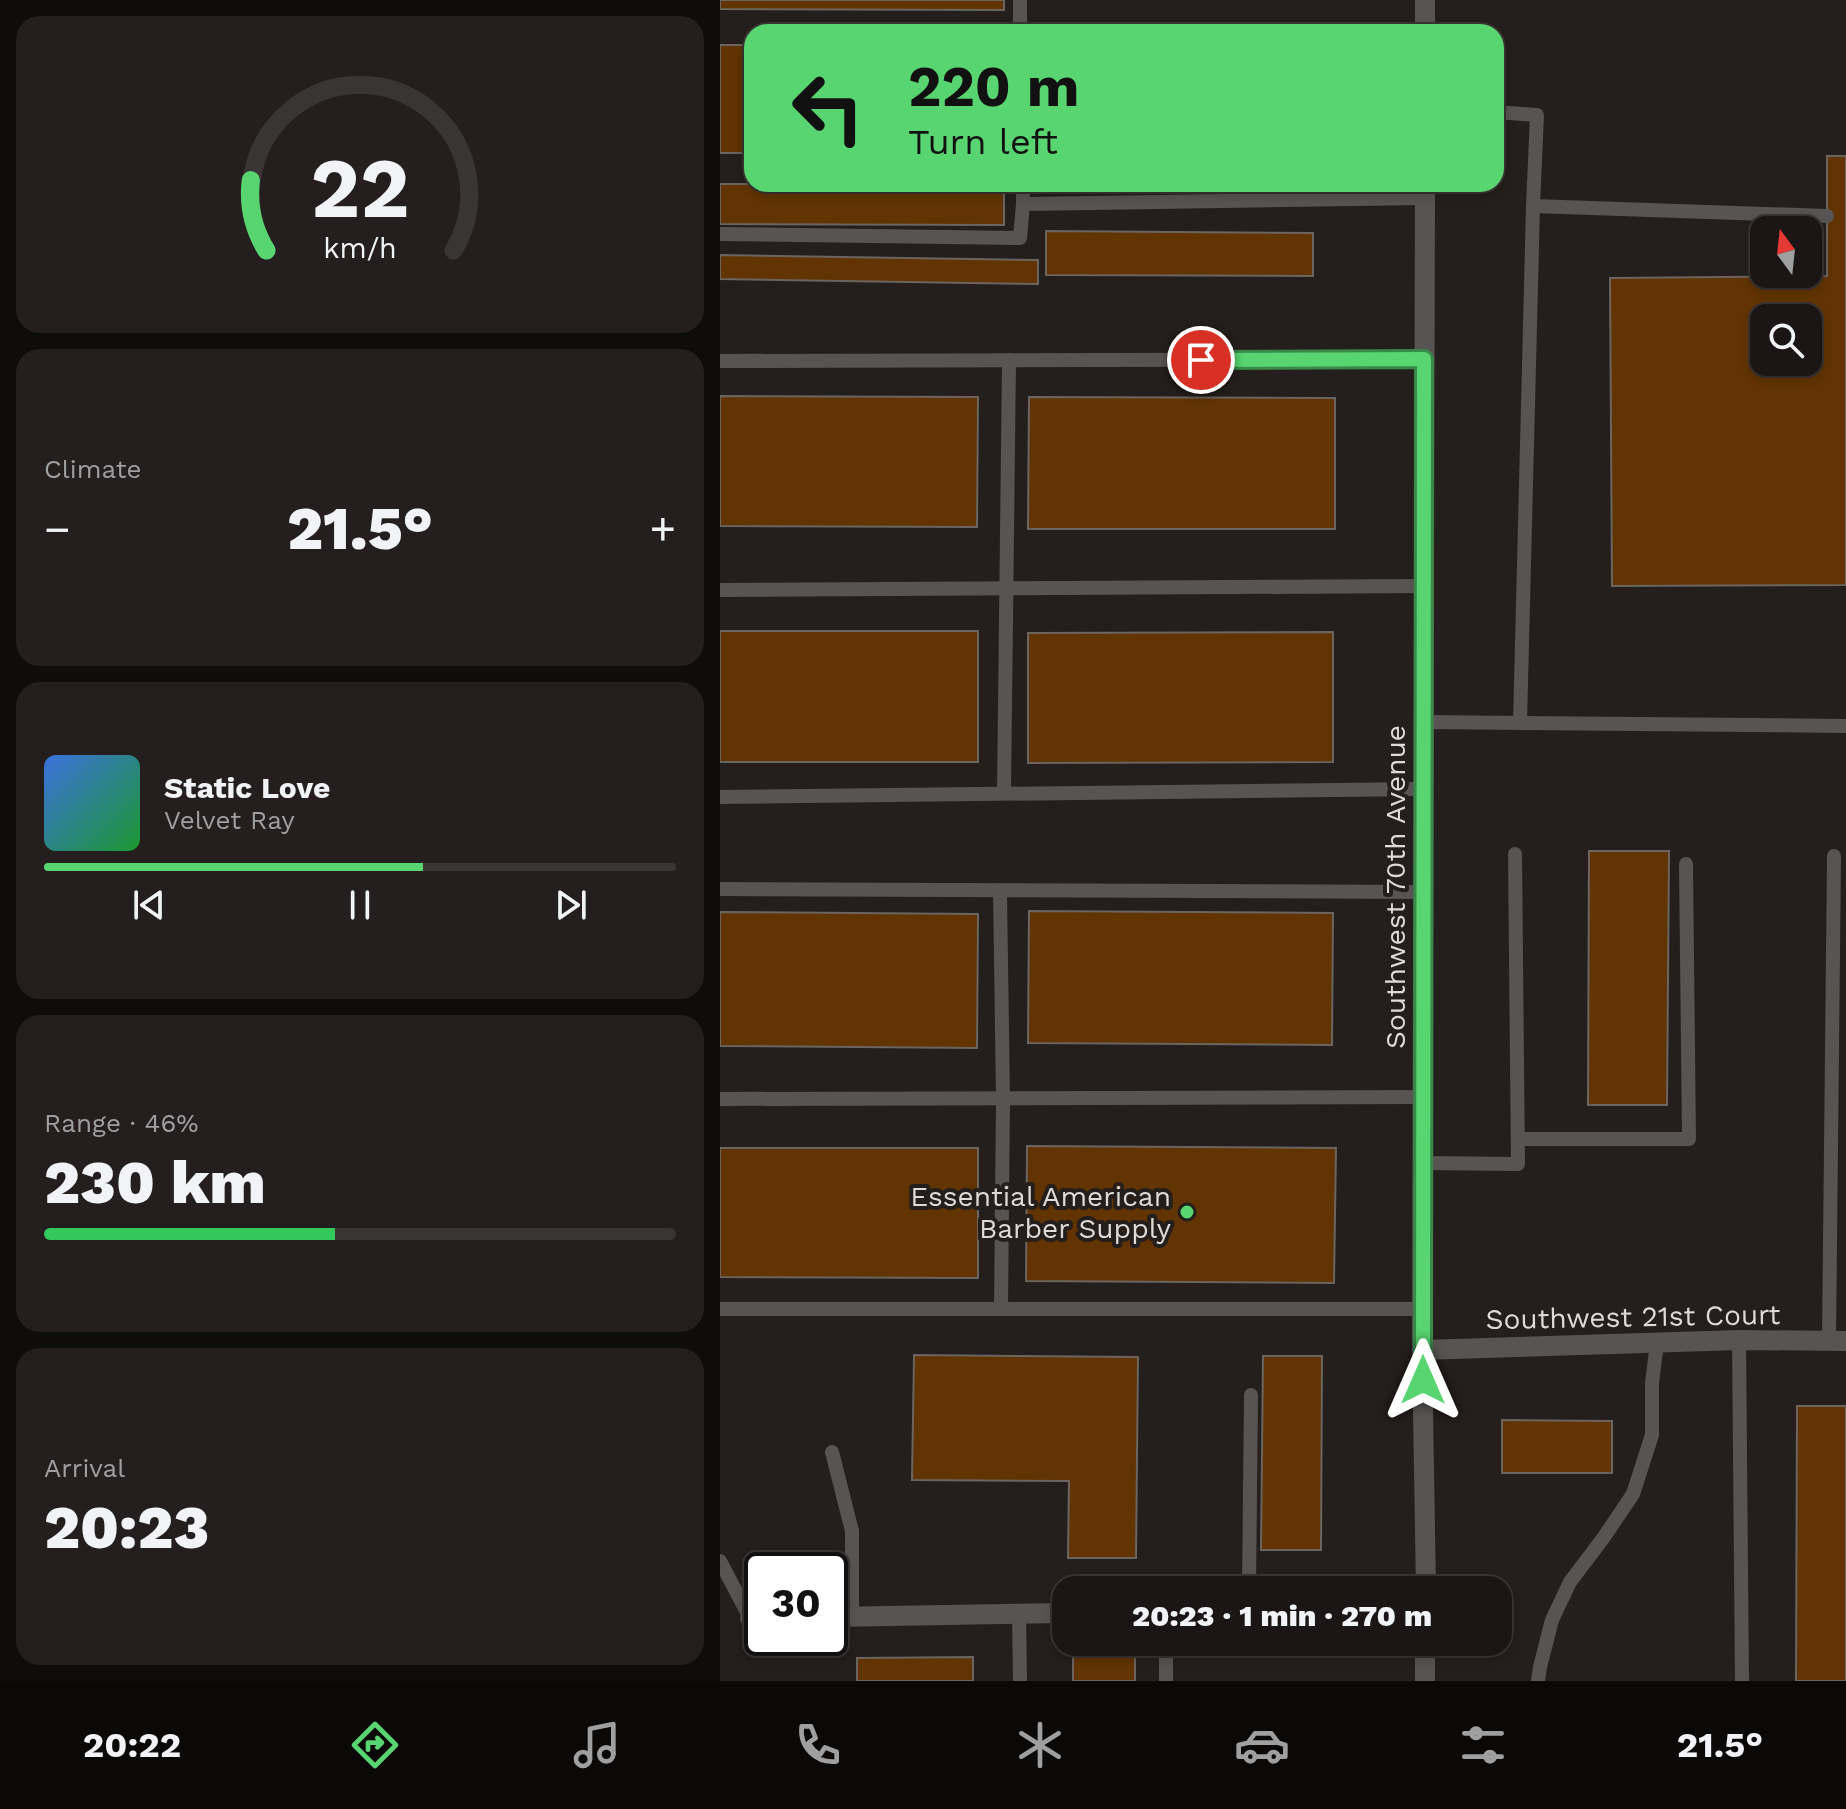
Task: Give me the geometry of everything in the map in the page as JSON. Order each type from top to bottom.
[{"type":"street","points":[[1425,0],[1425,24]]},
{"type":"street","name":"Southwest 70th Avenue","points":[[1425,192],[1422,1350],[1426,1576]]},
{"type":"street","name":"Southwest 21st Court","points":[[1422,1350],[1739,1340],[1837,1341]]},
{"type":"street","points":[[848,1617],[1052,1613]]},
{"type":"street","points":[[1425,1656],[1425,1681]]},
{"type":"lane","points":[[1020,0],[1020,24]]},
{"type":"lane","points":[[1504,113],[1537,115],[1520,723]]},
{"type":"lane","points":[[720,234],[1020,238],[1023,192]]},
{"type":"lane","points":[[1023,204],[1394,192]]},
{"type":"lane","points":[[1533,206],[1827,216]]},
{"type":"lane","points":[[720,361],[1424,359]]},
{"type":"lane","points":[[1004,793],[1009,360]]},
{"type":"lane","points":[[720,590],[1424,586]]},
{"type":"lane","points":[[1424,722],[1846,726]]},
{"type":"lane","points":[[720,797],[1424,789]]},
{"type":"lane","points":[[1423,1163],[1518,1164],[1515,854]]},
{"type":"lane","points":[[1834,856],[1837,1341]]},
{"type":"lane","points":[[1518,1139],[1689,1139],[1686,864]]},
{"type":"lane","points":[[720,889],[1424,892]]},
{"type":"lane","points":[[1000,890],[1003,1099],[1001,1309]]},
{"type":"lane","points":[[720,1099],[1423,1097]]},
{"type":"lane","points":[[720,1309],[1422,1309]]},
{"type":"lane","points":[[1739,1340],[1742,1681]]},
{"type":"lane","points":[[1538,1681],[1552,1620],[1570,1582],[1633,1494],[1652,1435],[1652,1383],[1657,1343]]},
{"type":"lane","points":[[1249,1576],[1251,1395]]},
{"type":"lane","points":[[832,1452],[852,1531],[852,1617]]},
{"type":"lane","points":[[720,1561],[744,1599]]},
{"type":"lane","points":[[1019,1614],[1020,1681]]},
{"type":"lane","points":[[1166,1656],[1166,1681]]},
{"type":"building","points":[[720,0],[1004,0],[1004,10],[720,9]]},
{"type":"building","points":[[720,45],[744,45],[744,153],[720,153]]},
{"type":"building","points":[[1827,156],[1846,156],[1846,585],[1612,586],[1610,278],[1750,277],[1750,288],[1822,288],[1822,276],[1827,276]]},
{"type":"building","points":[[720,184],[744,184],[744,192],[1004,192],[1004,225],[720,224]]},
{"type":"building","points":[[1046,231],[1313,233],[1313,276],[1046,275]]},
{"type":"building","points":[[720,255],[1038,260],[1038,284],[720,279]]},
{"type":"building","points":[[720,396],[978,397],[977,527],[720,526]]},
{"type":"building","points":[[1029,397],[1335,398],[1335,529],[1028,529]]},
{"type":"building","points":[[720,631],[978,631],[978,762],[720,762]]},
{"type":"building","points":[[1333,632],[1333,762],[1028,763],[1028,633]]},
{"type":"building","points":[[1589,851],[1669,851],[1667,1105],[1588,1105]]},
{"type":"building","points":[[1029,911],[1333,913],[1332,1045],[1028,1043]]},
{"type":"building","points":[[720,912],[978,914],[977,1048],[720,1046]]},
{"type":"building","points":[[1027,1146],[1336,1148],[1334,1283],[1026,1281]]},
{"type":"building","points":[[720,1148],[978,1148],[978,1278],[720,1277]]},
{"type":"building","points":[[914,1355],[1138,1357],[1136,1558],[1068,1558],[1069,1481],[912,1480]]},
{"type":"building","points":[[1263,1356],[1322,1356],[1321,1550],[1261,1550]]},
{"type":"building","points":[[1797,1406],[1846,1406],[1846,1681],[1796,1681]]},
{"type":"building","points":[[1502,1420],[1612,1421],[1612,1473],[1502,1473]]},
{"type":"building","points":[[1073,1656],[1135,1656],[1135,1681],[1073,1681]]},
{"type":"building","points":[[973,1657],[973,1681],[857,1681],[857,1658]]},
{"type":"place","name":"Essential American Barber Supply","points":[[1187,1212]]},
{"type":"route","points":[[1201,360],[1424,359],[1423,1380]]}]
